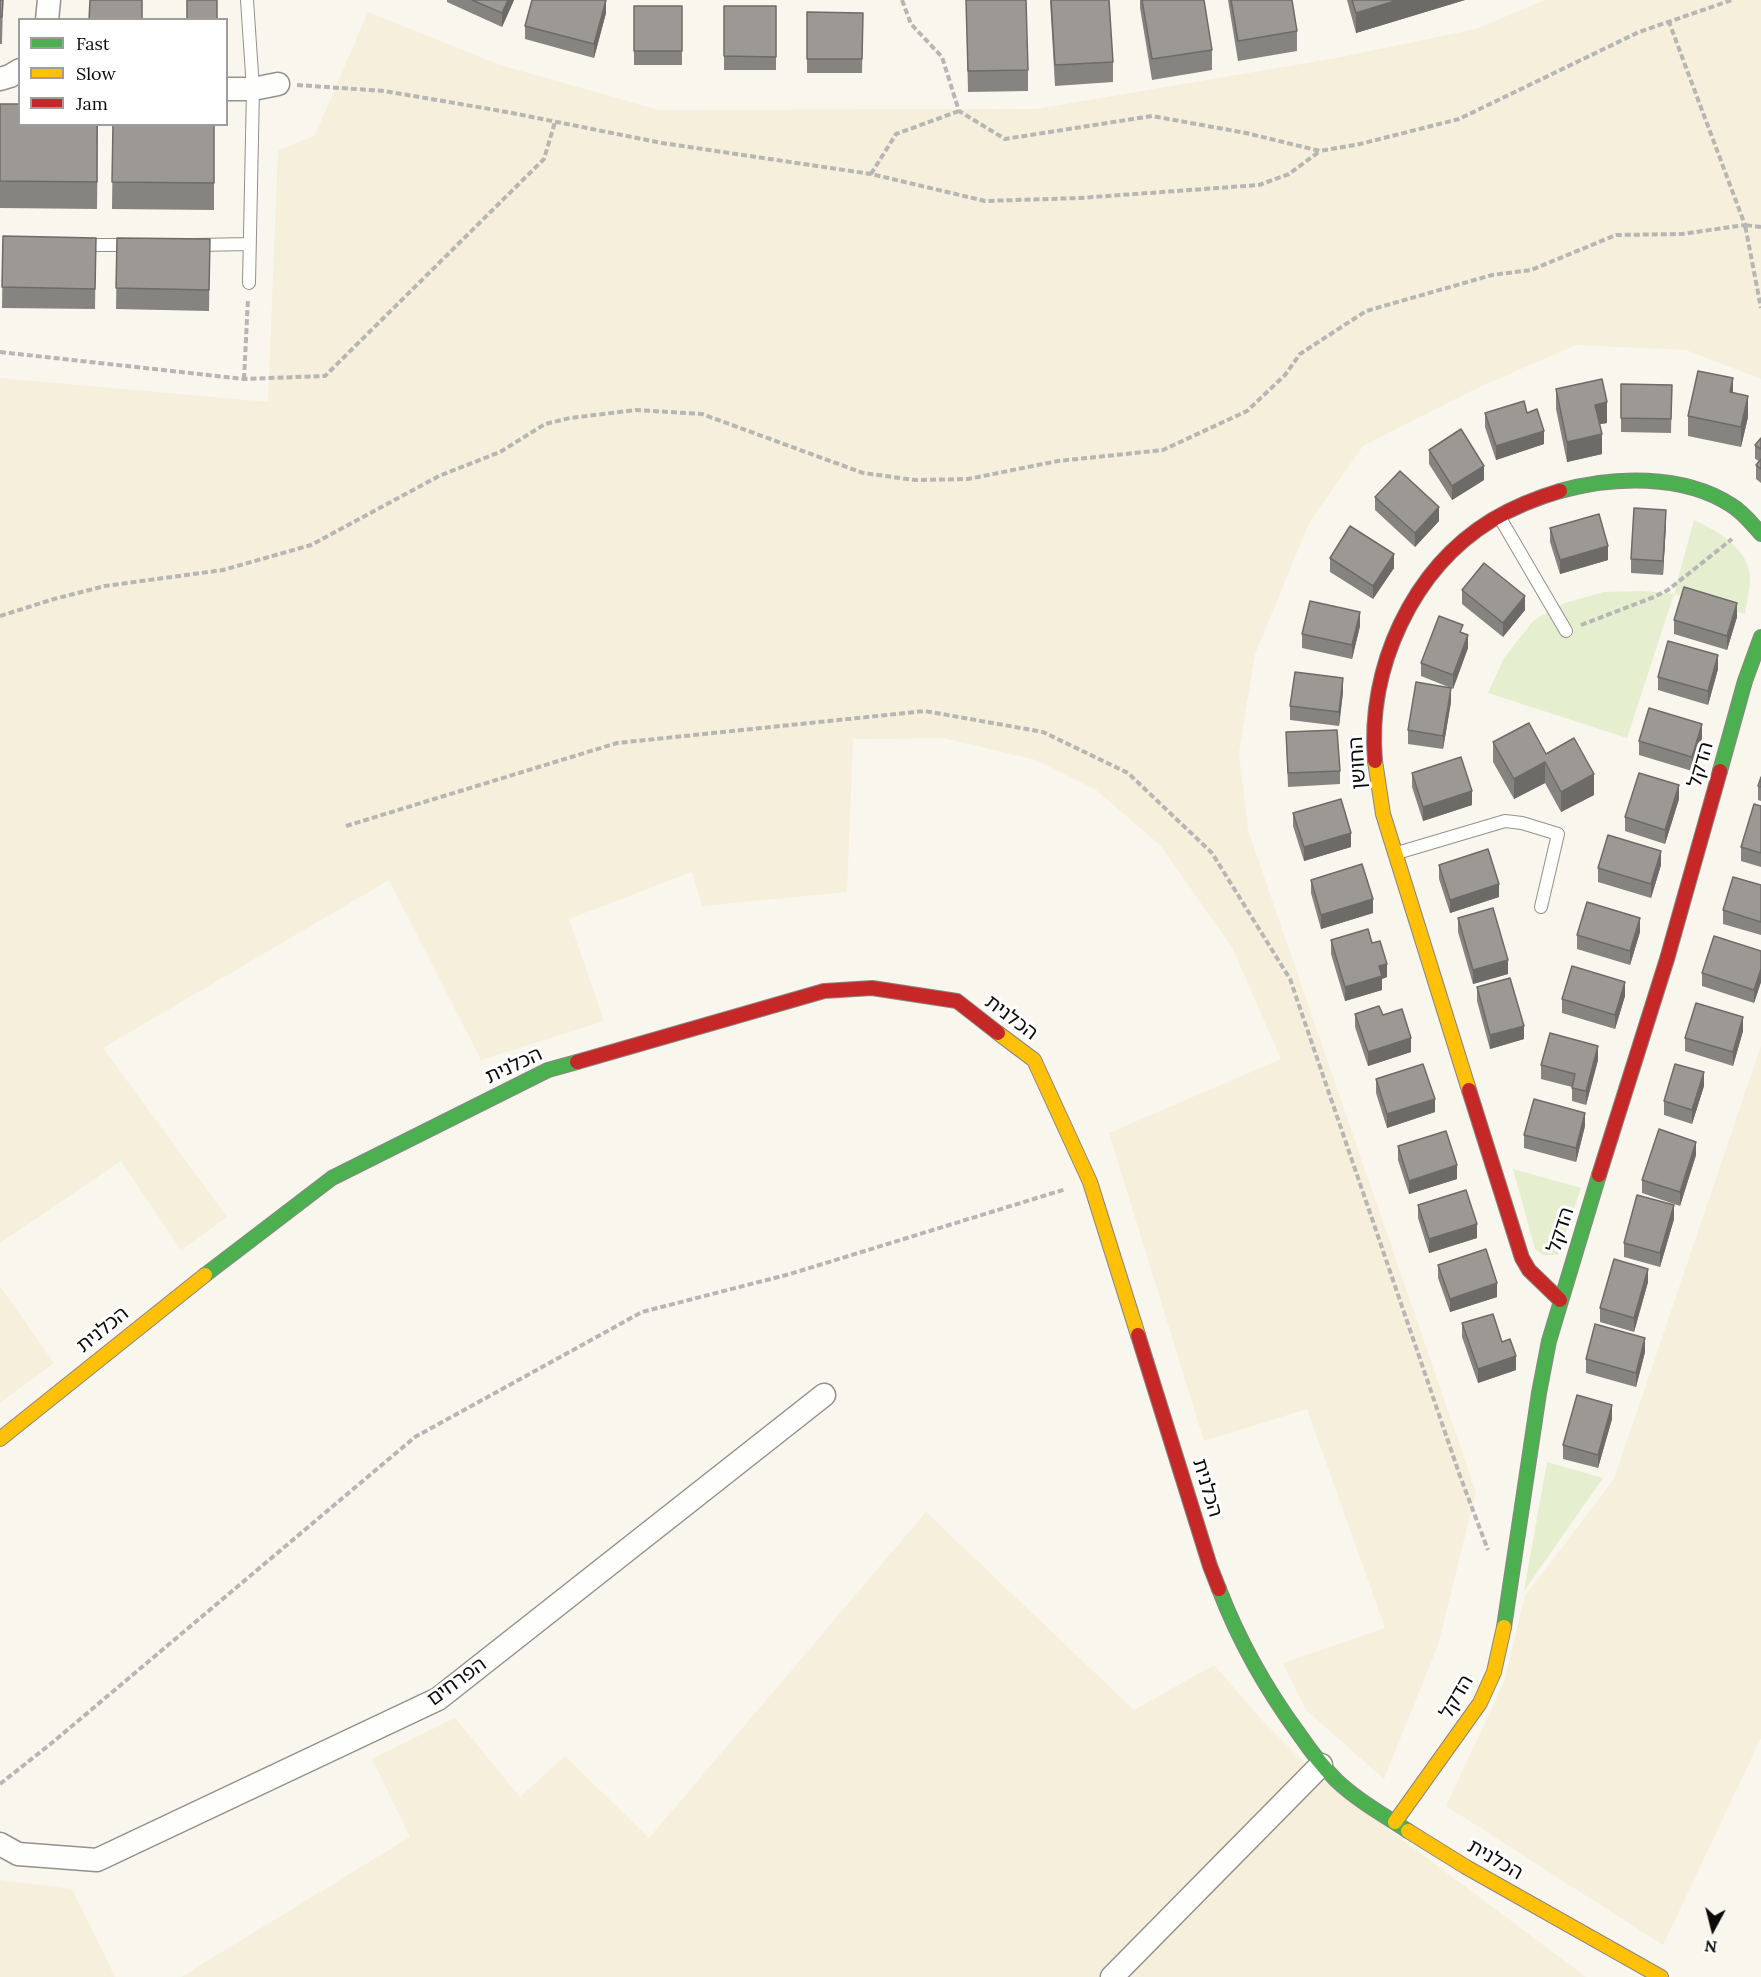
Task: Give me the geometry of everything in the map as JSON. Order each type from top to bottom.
[{"type":"street","points":[[47,18],[48,0]]},
{"type":"street","points":[[0,79],[18,71]]},
{"type":"street","points":[[228,89],[253,90],[278,84]]},
{"type":"street","name":"החושן","points":[[1560,1300],[1529,1270],[1522,1258],[1383,814],[1374,754],[1376,705],[1380,677],[1391,642],[1405,611],[1449,554],[1471,532],[1498,515],[1542,495],[1582,485],[1613,481],[1671,484],[1705,492],[1733,506],[1761,534]]},
{"type":"street","name":"הדקל","points":[[1395,1822],[1480,1703],[1494,1672],[1502,1641],[1539,1393],[1549,1341],[1667,959],[1745,681],[1761,637]]},
{"type":"street","name":"הכלנית","points":[[0,1438],[148,1318],[332,1178],[548,1070],[824,991],[872,988],[957,1001],[1034,1060],[1090,1182],[1210,1566],[1246,1651],[1281,1710],[1321,1765],[1364,1803],[1466,1867],[1661,1977]]},
{"type":"street","name":"הפרחים","points":[[0,1844],[18,1854],[97,1860],[438,1700],[824,1395]]},
{"type":"street","points":[[1112,1977],[1321,1765]]},
{"type":"lane","points":[[248,0],[253,90],[249,283]]},
{"type":"lane","points":[[178,245],[249,244]]},
{"type":"lane","points":[[71,245],[142,245]]},
{"type":"lane","points":[[1498,515],[1566,631]]},
{"type":"lane","points":[[1395,854],[1505,821],[1522,823],[1558,834],[1541,907]]},
{"type":"path","points":[[902,0],[911,24],[942,57],[959,111],[1005,139],[1152,116],[1245,133],[1320,151],[1360,144],[1459,119],[1639,32],[1732,0]]},
{"type":"path","points":[[1669,22],[1745,225],[1761,308]]},
{"type":"path","points":[[310,85],[384,91],[662,143],[871,174],[985,201],[1080,198],[1259,185],[1289,174],[1320,151]]},
{"type":"path","points":[[871,174],[897,135],[959,111]]},
{"type":"path","points":[[0,352],[244,379],[325,376],[544,159],[555,122]]},
{"type":"path","points":[[0,616],[105,586],[223,570],[311,545],[439,476],[500,452],[545,424],[570,418],[636,410],[702,414],[863,473],[915,480],[968,479],[1058,461],[1163,450],[1247,411],[1285,375],[1300,354],[1366,311],[1492,275],[1531,270],[1616,235],[1682,234],[1745,225],[1761,227]]},
{"type":"path","points":[[244,379],[249,283]]},
{"type":"path","points":[[1566,631],[1668,590],[1751,524]]},
{"type":"path","points":[[346,826],[617,743],[926,711],[1043,732],[1128,772],[1212,853],[1290,979],[1460,1476],[1492,1560]]},
{"type":"path","points":[[0,1784],[416,1437],[631,1318],[642,1312],[790,1274],[1090,1182]]},
{"type":"shaded area","points":[[1545,0],[1761,0],[1761,379],[1686,350],[1576,345],[1475,389],[1363,446],[1310,521],[1255,654],[1239,753],[1248,830],[1476,1492],[1438,1645],[1384,1779],[1306,1710],[1283,1663],[1385,1628],[1307,1409],[1204,1441],[1109,1133],[1281,1059],[1232,947],[1160,845],[1096,790],[1036,760],[943,738],[853,739],[847,892],[702,906],[692,872],[569,919],[604,1021],[481,1060],[389,880],[103,1048],[227,1217],[181,1250],[121,1161],[0,1243],[0,378],[268,402],[278,151],[315,135],[368,12],[500,65],[659,110],[1036,109],[1336,58],[1476,29]]},
{"type":"shaded area","points":[[1761,1046],[1761,1738],[1663,1945],[1446,1806],[1504,1682],[1525,1596],[1614,1479]]},
{"type":"shaded area","points":[[0,1286],[54,1363],[0,1403]]},
{"type":"shaded area","points":[[926,1512],[1134,1710],[1214,1665],[1261,1719],[1320,1778],[1586,1977],[181,1977],[410,1837],[372,1759],[455,1718],[520,1797],[565,1756],[649,1838]]},
{"type":"shaded area","points":[[0,1880],[72,1889],[115,1977],[0,1977]]},
{"type":"green space","points":[[1694,520],[1733,544],[1748,566],[1750,583],[1745,614],[1674,594]]},
{"type":"green space","points":[[1643,591],[1674,594],[1627,738],[1488,693],[1504,658],[1534,620],[1565,603],[1604,592]]},
{"type":"green space","points":[[1513,1169],[1581,1188],[1558,1255],[1543,1255],[1535,1249]]},
{"type":"green space","points":[[1547,1462],[1603,1478],[1524,1591]]},
{"type":"building","points":[[0,0],[3,0],[2,17],[0,17]]},
{"type":"building","points":[[90,0],[142,0],[142,18],[89,18]]},
{"type":"building","points":[[187,0],[217,0],[217,18],[187,18]]},
{"type":"building","points":[[472,0],[508,0],[502,13]]},
{"type":"building","points":[[532,0],[606,0],[594,44],[525,26]]},
{"type":"building","points":[[966,0],[1026,0],[1028,70],[968,71]]},
{"type":"building","points":[[1051,0],[1109,0],[1113,62],[1055,65]]},
{"type":"building","points":[[1142,0],[1204,0],[1212,50],[1152,59]]},
{"type":"building","points":[[1231,0],[1292,0],[1297,31],[1238,41]]},
{"type":"building","points":[[1352,0],[1398,0],[1356,13]]},
{"type":"building","points":[[634,6],[682,6],[682,51],[634,51]]},
{"type":"building","points":[[724,6],[776,6],[776,57],[724,56]]},
{"type":"building","points":[[807,12],[863,13],[862,59],[807,59]]},
{"type":"building","points":[[0,104],[18,104],[18,126],[97,126],[97,182],[0,181]]},
{"type":"building","points":[[113,126],[214,126],[214,183],[112,182]]},
{"type":"building","points":[[3,236],[96,238],[95,289],[2,287]]},
{"type":"building","points":[[117,238],[210,239],[209,290],[116,288]]},
{"type":"building","points":[[1698,371],[1733,378],[1730,392],[1748,396],[1741,427],[1688,416]]},
{"type":"building","points":[[1602,379],[1607,402],[1595,405],[1602,434],[1567,442],[1556,389]]},
{"type":"building","points":[[1621,384],[1672,385],[1671,419],[1621,418]]},
{"type":"building","points":[[1524,401],[1527,413],[1537,409],[1544,431],[1496,446],[1485,413]]},
{"type":"building","points":[[1461,429],[1484,466],[1452,486],[1429,450]]},
{"type":"building","points":[[1761,438],[1761,449],[1755,445]]},
{"type":"building","points":[[1761,459],[1761,469],[1756,465]]},
{"type":"building","points":[[1400,471],[1439,507],[1415,533],[1375,497]]},
{"type":"building","points":[[1634,508],[1666,510],[1663,561],[1631,559]]},
{"type":"building","points":[[1599,514],[1608,546],[1560,560],[1550,528]]},
{"type":"building","points":[[1350,526],[1394,554],[1373,586],[1330,558]]},
{"type":"building","points":[[1484,563],[1525,596],[1503,623],[1462,590]]},
{"type":"building","points":[[1684,587],[1737,603],[1727,636],[1674,620]]},
{"type":"building","points":[[1310,601],[1360,612],[1352,645],[1302,634]]},
{"type":"building","points":[[1439,616],[1463,625],[1460,632],[1468,635],[1453,675],[1421,663]]},
{"type":"building","points":[[1668,641],[1718,655],[1708,691],[1658,677]]},
{"type":"building","points":[[1295,672],[1343,678],[1339,712],[1290,706]]},
{"type":"building","points":[[1416,682],[1451,688],[1443,736],[1408,730]]},
{"type":"building","points":[[1649,708],[1702,724],[1692,757],[1639,741]]},
{"type":"building","points":[[1529,723],[1546,754],[1574,738],[1594,774],[1561,792],[1545,762],[1514,779],[1493,742]]},
{"type":"building","points":[[1337,730],[1340,771],[1288,773],[1286,732]]},
{"type":"building","points":[[1461,757],[1472,791],[1423,807],[1412,773]]},
{"type":"building","points":[[1639,773],[1679,785],[1665,830],[1625,817]]},
{"type":"building","points":[[1341,799],[1351,833],[1304,847],[1293,813]]},
{"type":"building","points":[[1754,804],[1761,806],[1761,853],[1741,847]]},
{"type":"building","points":[[1608,835],[1661,851],[1651,884],[1598,868]]},
{"type":"building","points":[[1488,849],[1499,884],[1450,900],[1439,865]]},
{"type":"building","points":[[1362,864],[1373,899],[1321,915],[1311,880]]},
{"type":"building","points":[[1733,877],[1761,885],[1761,922],[1723,910]]},
{"type":"building","points":[[1587,902],[1640,918],[1630,951],[1577,935]]},
{"type":"building","points":[[1493,908],[1508,960],[1473,970],[1458,918]]},
{"type":"building","points":[[1368,929],[1372,943],[1380,941],[1387,964],[1379,966],[1382,976],[1345,987],[1331,940]]},
{"type":"building","points":[[1714,936],[1761,951],[1761,969],[1754,990],[1702,973]]},
{"type":"building","points":[[1572,966],[1625,982],[1615,1015],[1562,999]]},
{"type":"building","points":[[1510,978],[1524,1026],[1490,1035],[1477,987]]},
{"type":"building","points":[[1696,1003],[1743,1017],[1733,1052],[1685,1038]]},
{"type":"building","points":[[1379,1006],[1383,1015],[1402,1009],[1411,1038],[1368,1052],[1355,1014]]},
{"type":"building","points":[[1550,1033],[1598,1046],[1586,1091],[1572,1088],[1575,1074],[1541,1065]]},
{"type":"building","points":[[1423,1064],[1435,1099],[1387,1114],[1376,1079]]},
{"type":"building","points":[[1675,1064],[1704,1072],[1692,1110],[1664,1101]]},
{"type":"building","points":[[1534,1099],[1585,1113],[1576,1148],[1524,1135]]},
{"type":"building","points":[[1659,1129],[1696,1142],[1680,1192],[1642,1180]]},
{"type":"building","points":[[1446,1131],[1457,1165],[1409,1181],[1398,1146]]},
{"type":"building","points":[[1466,1190],[1477,1224],[1429,1239],[1418,1205]]},
{"type":"building","points":[[1637,1195],[1674,1205],[1660,1253],[1624,1243]]},
{"type":"building","points":[[1486,1249],[1497,1283],[1450,1299],[1438,1265]]},
{"type":"building","points":[[1614,1259],[1648,1269],[1634,1318],[1600,1308]]},
{"type":"building","points":[[1493,1314],[1502,1342],[1510,1339],[1516,1356],[1478,1369],[1462,1323]]},
{"type":"building","points":[[1595,1324],[1645,1338],[1636,1373],[1586,1359]]},
{"type":"building","points":[[1577,1395],[1612,1405],[1598,1455],[1563,1445]]},
{"type":"traffic: fast","points":[[1560,491],[1602,482],[1670,483],[1712,495],[1735,508],[1761,534]]},
{"type":"traffic: fast","points":[[1720,771],[1745,681],[1761,637]]},
{"type":"traffic: fast","points":[[205,1275],[332,1178],[548,1070],[577,1062]]},
{"type":"traffic: fast","points":[[1504,1627],[1549,1341],[1599,1175]]},
{"type":"traffic: fast","points":[[1219,1589],[1244,1646],[1264,1682],[1316,1758],[1353,1795],[1408,1831]]},
{"type":"traffic: slow","points":[[1375,761],[1383,814],[1469,1090]]},
{"type":"traffic: slow","points":[[998,1033],[1034,1060],[1090,1182],[1138,1335]]},
{"type":"traffic: slow","points":[[0,1439],[205,1275]]},
{"type":"traffic: slow","points":[[1395,1822],[1480,1703],[1494,1672],[1504,1627]]},
{"type":"traffic: slow","points":[[1408,1831],[1466,1867],[1661,1977]]},
{"type":"traffic: jam","points":[[1375,761],[1374,726],[1387,657],[1400,624],[1418,593],[1439,565],[1464,541],[1492,520],[1525,503],[1560,491]]},
{"type":"traffic: jam","points":[[1599,1175],[1667,959],[1720,771]]},
{"type":"traffic: jam","points":[[577,1062],[824,991],[872,988],[957,1001],[998,1033]]},
{"type":"traffic: jam","points":[[1469,1090],[1522,1258],[1529,1270],[1560,1300]]},
{"type":"traffic: jam","points":[[1138,1335],[1219,1589]]}]
